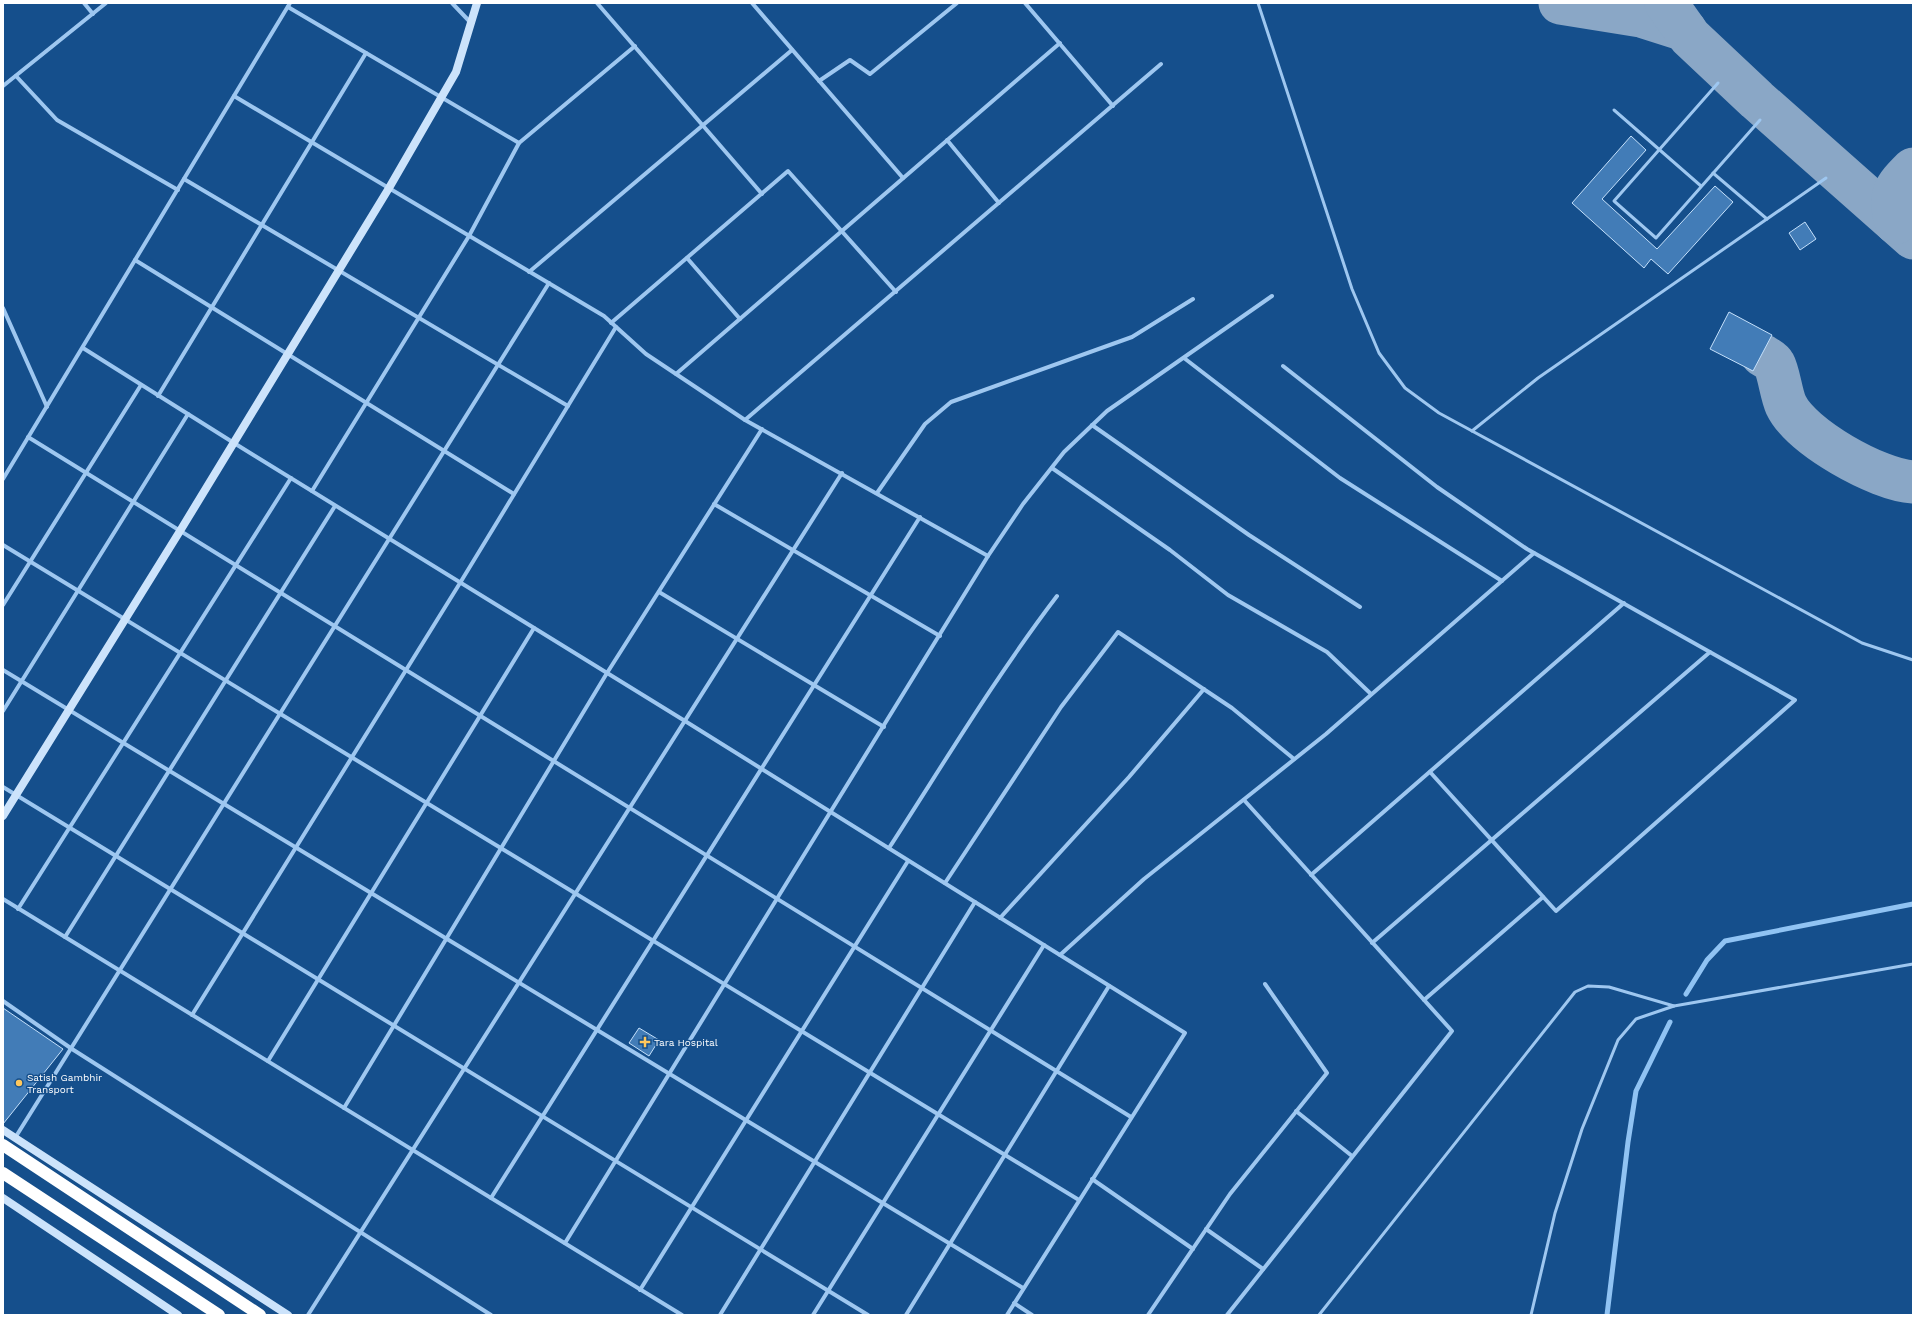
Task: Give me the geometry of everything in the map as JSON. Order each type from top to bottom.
[{"type":"highway","points":[[3,1145],[260,1315]]},
{"type":"highway","points":[[3,1173],[219,1315]]},
{"type":"street","points":[[84,3],[93,14]]},
{"type":"street","points":[[3,86],[106,3]]},
{"type":"street","points":[[452,3],[471,24]]},
{"type":"street","points":[[3,816],[70,710],[340,271],[389,188],[456,72],[477,3]]},
{"type":"street","points":[[597,3],[762,194]]},
{"type":"street","points":[[752,3],[903,178]]},
{"type":"street","points":[[820,81],[850,60],[870,74],[957,3]]},
{"type":"street","points":[[1025,3],[1113,106]]},
{"type":"street","points":[[3,479],[289,5],[366,53],[519,143]]},
{"type":"street","points":[[676,374],[1060,43]]},
{"type":"street","points":[[312,491],[469,236],[519,143],[635,46]]},
{"type":"street","points":[[530,272],[792,50]]},
{"type":"street","points":[[158,396],[366,53]]},
{"type":"street","points":[[746,420],[1161,64]]},
{"type":"street","points":[[16,76],[57,120],[178,190]]},
{"type":"street","points":[[234,96],[604,316],[646,354],[746,420],[988,556]]},
{"type":"street","points":[[947,140],[1000,203]]},
{"type":"street","points":[[611,323],[788,171],[896,292]]},
{"type":"street","points":[[184,179],[568,406]]},
{"type":"street","points":[[687,258],[740,319]]},
{"type":"street","points":[[135,260],[514,494]]},
{"type":"street","points":[[15,1138],[549,283]]},
{"type":"street","points":[[565,1244],[832,813],[988,556],[1023,504],[1064,452],[1107,411],[1272,296]]},
{"type":"street","points":[[877,493],[925,424],[950,402],[1132,337],[1193,299]]},
{"type":"street","points":[[3,308],[47,407]]},
{"type":"street","points":[[192,1015],[460,583],[616,327]]},
{"type":"street","points":[[83,348],[1185,1033],[1007,1315]]},
{"type":"street","points":[[1184,358],[1340,478],[1502,581]]},
{"type":"street","points":[[1283,366],[1437,487],[1534,553],[1795,700],[1556,911],[1430,772]]},
{"type":"street","points":[[3,605],[141,385]]},
{"type":"street","points":[[3,711],[188,414]]},
{"type":"street","points":[[1092,425],[1249,535],[1360,607]]},
{"type":"street","points":[[344,1108],[502,849],[607,673],[762,429]]},
{"type":"street","points":[[28,437],[1131,1117]]},
{"type":"street","points":[[1052,468],[1170,550],[1228,595],[1327,652],[1371,694]]},
{"type":"street","points":[[308,1315],[842,473]]},
{"type":"street","points":[[18,909],[291,478]]},
{"type":"street","points":[[714,504],[940,636]]},
{"type":"street","points":[[65,937],[335,506]]},
{"type":"street","points":[[491,1198],[920,517]]},
{"type":"street","points":[[3,545],[1079,1200]]},
{"type":"street","points":[[1060,955],[1144,879],[1294,760],[1534,553]]},
{"type":"street","points":[[659,592],[884,727]]},
{"type":"street","points":[[889,848],[1033,627],[1057,596]]},
{"type":"street","points":[[1311,875],[1624,603]]},
{"type":"street","points":[[268,1062],[534,628]]},
{"type":"street","points":[[945,883],[1061,707],[1118,632],[1232,708],[1294,760]]},
{"type":"street","points":[[1372,943],[1710,652]]},
{"type":"street","points":[[3,670],[1023,1288]]},
{"type":"street","points":[[1000,918],[1129,777],[1204,689]]},
{"type":"street","points":[[3,788],[868,1315]]},
{"type":"street","points":[[1227,1315],[1452,1031],[1244,800]]},
{"type":"street","points":[[640,1290],[908,861]]},
{"type":"street","points":[[1424,1000],[1543,897]]},
{"type":"street","points":[[3,899],[682,1315]]},
{"type":"street","points":[[720,1315],[975,902]]},
{"type":"street","points":[[813,1315],[1044,945]]},
{"type":"street","points":[[1148,1315],[1230,1194],[1327,1073],[1265,984]]},
{"type":"street","points":[[906,1315],[1109,986]]},
{"type":"street","points":[[3,1001],[72,1049],[491,1315]]},
{"type":"street","points":[[1296,1111],[1352,1156]]},
{"type":"street","points":[[3,1130],[288,1315]]},
{"type":"street","points":[[1092,1180],[1192,1249]]},
{"type":"street","points":[[3,1198],[178,1315]]},
{"type":"street","points":[[1206,1229],[1263,1269]]},
{"type":"street","points":[[1014,1303],[1032,1315]]},
{"type":"lane","points":[[1258,3],[1352,290],[1379,354],[1405,388],[1439,413],[1862,643],[1913,660]]},
{"type":"lane","points":[[1718,83],[1614,202],[1656,238],[1760,120]]},
{"type":"lane","points":[[1614,110],[1701,186]]},
{"type":"lane","points":[[1713,173],[1767,219]]},
{"type":"lane","points":[[1472,431],[1538,378],[1826,178]]},
{"type":"lane","points":[[1531,1315],[1555,1213],[1582,1129],[1618,1040],[1636,1019],[1674,1006],[1913,964]]},
{"type":"lane","points":[[1319,1315],[1575,992],[1588,986],[1609,987],[1674,1006]]},
{"type":"building","points":[[1631,136],[1646,150],[1602,199],[1657,249],[1715,186],[1733,202],[1668,274],[1651,259],[1644,268],[1572,203]]},
{"type":"building","points":[[1805,222],[1816,239],[1800,250],[1789,233]]},
{"type":"building","points":[[1729,312],[1772,335],[1753,371],[1710,349]]},
{"type":"building","name":"Satish Gambhir Transport","points":[[3,1008],[63,1049],[3,1124]]},
{"type":"building","points":[[639,1028],[659,1040],[649,1056],[629,1043]]},
{"type":"waterway","points":[[1686,994],[1707,960],[1725,941],[1913,904]]},
{"type":"waterway","points":[[1607,1315],[1628,1142],[1636,1091],[1670,1022]]},
{"type":"taxiway","points":[[1560,3],[1641,16],[1685,30]]},
{"type":"taxiway","points":[[1666,3],[1690,37],[1757,100],[1913,238]]},
{"type":"taxiway","points":[[1896,223],[1893,205],[1894,193],[1897,187],[1913,169]]},
{"type":"taxiway","points":[[1762,355],[1774,364],[1786,405],[1794,417],[1807,430],[1842,455],[1861,465],[1880,474],[1913,482]]},
{"type":"place","name":"Tara Hospital","points":[[645,1042]]},
{"type":"place","name":"Satish Gambhir Transport","points":[[19,1083]]}]
